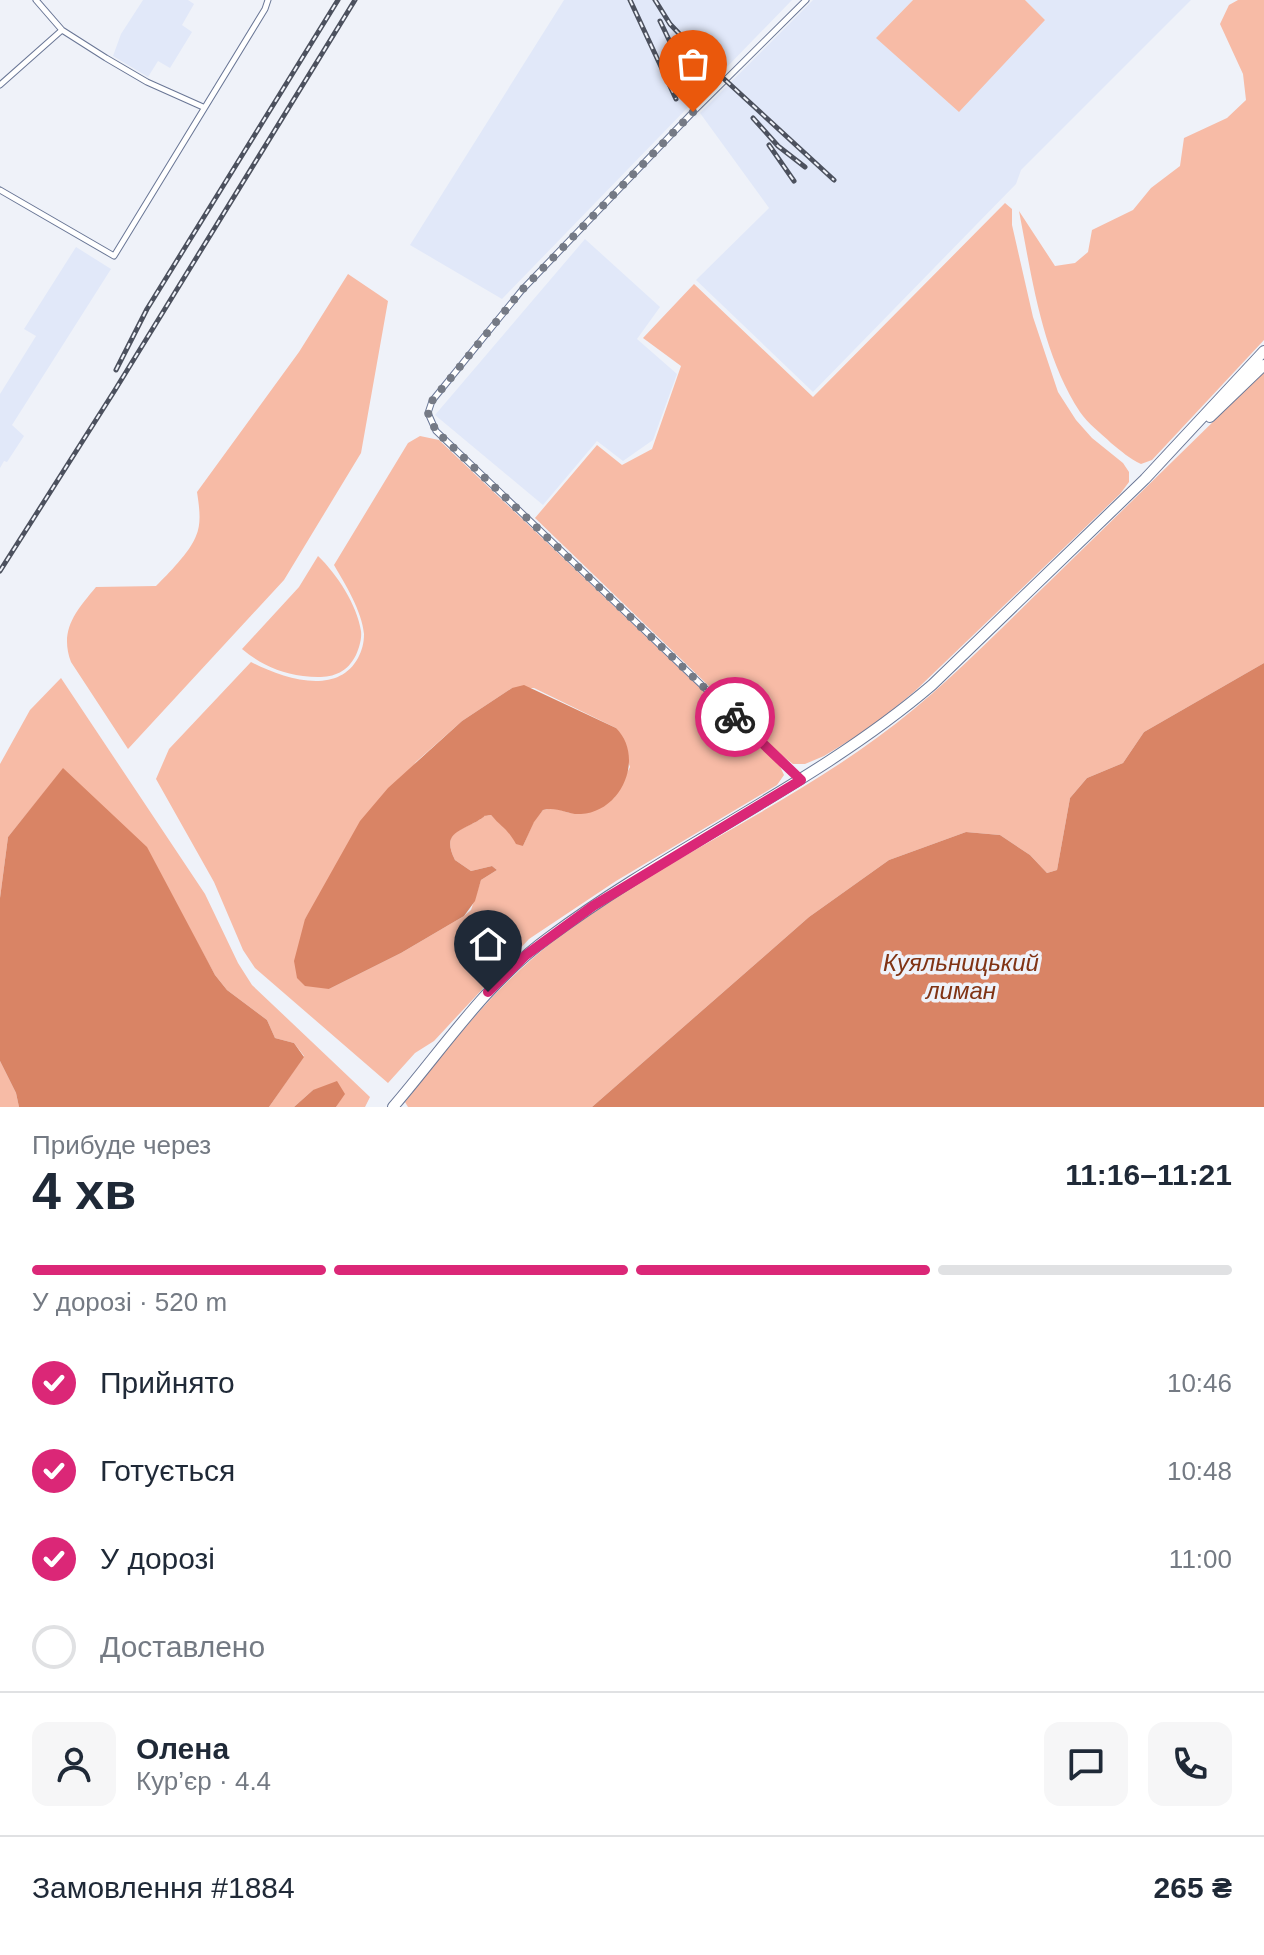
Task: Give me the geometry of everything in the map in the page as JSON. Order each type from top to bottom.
[{"type":"highway","points":[[1173,450],[1264,351]]},
{"type":"highway","points":[[393,1107],[473,1008],[526,955],[593,906],[863,739],[932,685],[1264,365]]},
{"type":"street","points":[[36,0],[62,30],[147,82],[203,107]]},
{"type":"street","points":[[0,190],[114,256],[268,0]]},
{"type":"street","points":[[801,780],[436,431],[428,413],[432,401],[522,290],[806,0]]},
{"type":"street","points":[[0,85],[62,30]]},
{"type":"shaded area","points":[[143,0],[188,0],[194,4],[182,25],[192,32],[170,68],[158,61],[148,77],[113,56],[121,34]]},
{"type":"shaded area","points":[[564,0],[792,0],[502,299],[410,245]]},
{"type":"shaded area","points":[[813,0],[913,0],[876,38],[1045,20],[1025,0],[1191,0],[1021,170],[1016,184],[813,392],[696,280],[769,208],[700,113]]},
{"type":"shaded area","points":[[913,0],[1025,0],[1045,20],[959,112],[876,38]]},
{"type":"shaded area","points":[[1238,0],[1264,0],[1264,340],[1152,460],[1141,464],[1122,452],[1091,424],[1067,389],[1047,341],[1019,211],[1055,266],[1075,263],[1088,252],[1092,230],[1133,210],[1151,188],[1180,166],[1184,138],[1227,118],[1246,100],[1243,74],[1220,24],[1229,5]]},
{"type":"shaded area","points":[[1005,203],[1012,209],[1012,225],[1033,317],[1058,392],[1092,438],[1123,463],[1129,472],[1129,482],[915,691],[873,726],[824,756],[805,764],[793,764],[535,518],[597,445],[622,465],[652,449],[681,366],[643,338],[694,284],[813,397]]},
{"type":"shaded area","points":[[585,239],[660,307],[637,339],[677,374],[653,440],[623,461],[597,441],[543,505],[435,415]]},
{"type":"shaded area","points":[[76,247],[111,269],[12,425],[24,436],[0,468],[0,394],[36,336],[24,329]]},
{"type":"shaded area","points":[[348,274],[388,301],[361,453],[284,580],[128,749],[71,662],[67,640],[72,622],[96,587],[156,586],[184,556],[198,531],[200,514],[197,492],[299,352]]},
{"type":"shaded area","points":[[1264,372],[1264,663],[1144,732],[1123,763],[1087,778],[1070,798],[1057,870],[1047,873],[1030,855],[1000,835],[966,832],[889,860],[809,917],[592,1107],[408,1107],[405,1102],[459,1035],[538,953],[599,908],[800,789],[901,720],[986,643]]},
{"type":"shaded area","points":[[420,436],[439,440],[778,762],[784,775],[777,785],[616,881],[529,939],[434,1041],[415,1053],[388,1083],[255,968],[243,950],[214,882],[156,779],[169,749],[251,662],[293,678],[323,681],[349,670],[358,658],[364,640],[363,625],[334,565],[408,443]],"holes":[[[512,688],[534,688],[616,728],[630,767],[614,798],[569,813],[555,808],[543,810],[534,821],[523,846],[491,815],[484,815],[459,830],[450,843],[455,860],[471,871],[492,866],[497,870],[481,880],[471,910],[401,953],[329,989],[305,919],[416,762],[462,721]]]},
{"type":"shaded area","points":[[318,556],[345,590],[359,621],[360,643],[352,662],[334,675],[294,675],[263,663],[242,649],[299,587]]},
{"type":"shaded area","points":[[61,678],[205,894],[252,985],[370,1097],[365,1107],[336,1107],[344,1094],[313,1090],[294,1107],[269,1107],[304,1056],[294,1043],[275,1038],[267,1020],[227,990],[215,975],[182,915],[63,769],[8,837],[0,898],[0,764],[30,710]]},
{"type":"shaded area","points":[[0,1061],[16,1093],[19,1107],[0,1107]]},
{"type":"water","name":"Куяльницький лиман","points":[[1264,663],[1264,1107],[592,1107],[809,917],[889,860],[966,832],[1000,835],[1030,855],[1047,873],[1057,870],[1070,798],[1087,778],[1123,763],[1144,732]]},
{"type":"water","points":[[524,685],[616,728],[625,740],[629,753],[625,781],[618,794],[608,804],[581,814],[543,810],[523,846],[516,844],[491,815],[459,831],[451,838],[450,844],[455,860],[471,871],[492,866],[497,870],[481,880],[475,901],[464,916],[401,953],[329,989],[305,986],[297,978],[294,961],[305,919],[360,821],[388,788],[462,721],[512,688]]},
{"type":"water","points":[[63,768],[147,847],[215,975],[227,990],[267,1020],[275,1038],[294,1043],[304,1057],[269,1107],[19,1107],[16,1093],[0,1061],[0,898],[8,837]]},
{"type":"water","points":[[337,1081],[345,1094],[336,1107],[294,1107],[313,1090]]},
{"type":"railway","points":[[116,370],[147,309],[338,0]]},
{"type":"railway","points":[[0,571],[355,0]]},
{"type":"railway","points":[[630,0],[676,99]]},
{"type":"railway","points":[[655,0],[670,24],[710,66],[834,180]]},
{"type":"railway","points":[[660,21],[693,90]]},
{"type":"railway","points":[[753,118],[778,146],[805,167]]},
{"type":"railway","points":[[769,145],[794,181]]},
{"type":"way so far","points":[[693,112],[522,290],[432,401],[428,413],[436,431],[735,717]]},
{"type":"route","points":[[488,992],[526,955],[593,906],[801,780],[735,717]]}]
